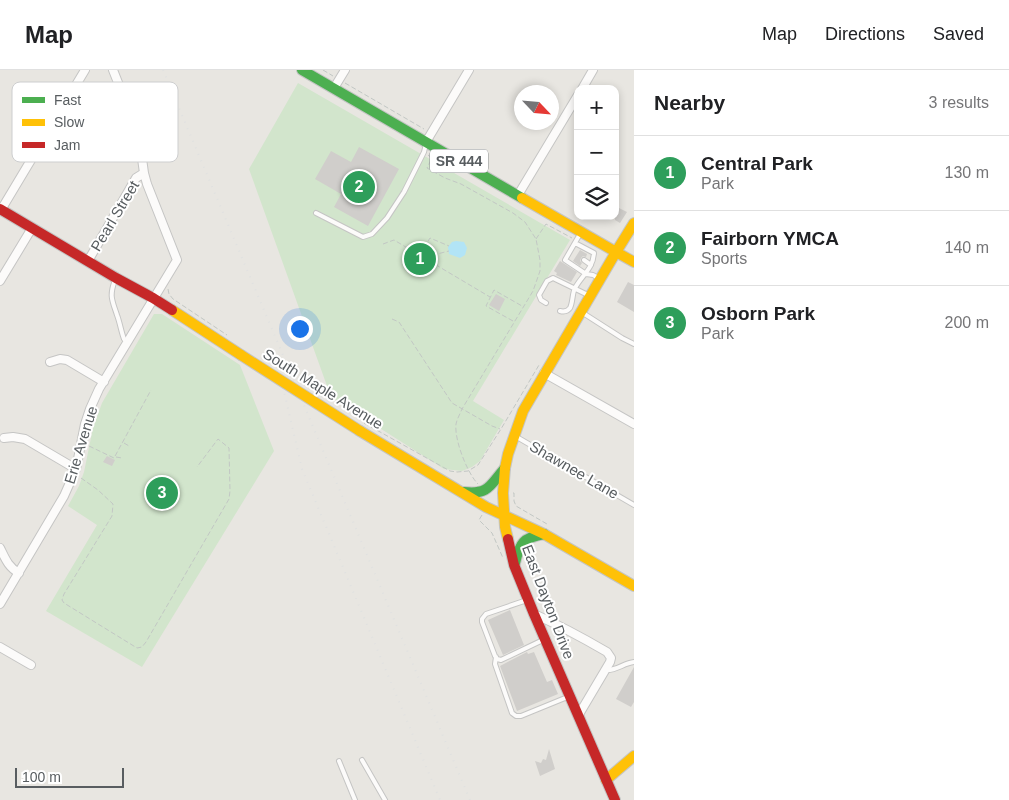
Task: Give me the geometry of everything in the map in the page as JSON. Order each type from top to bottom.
[{"type":"main road","name":"SR 444","points":[[302,70],[425,137],[518,195],[616,252]]},
{"type":"main road","name":"South Maple Avenue","points":[[0,209],[153,298],[241,355],[360,426],[486,507],[545,529],[634,586]]},
{"type":"main road","name":"East Dayton Drive","points":[[615,800],[514,565],[505,527],[503,493],[505,468],[513,435],[522,411],[634,223]]},
{"type":"main road","points":[[616,252],[634,262]]},
{"type":"main road","points":[[461,491],[474,493],[486,490],[505,468]]},
{"type":"main road","points":[[514,565],[518,548],[523,540],[545,529]]},
{"type":"main road","points":[[606,780],[634,756]]},
{"type":"street","points":[[78,82],[85,70]]},
{"type":"street","points":[[113,70],[118,82]]},
{"type":"street","points":[[334,88],[345,70]]},
{"type":"street","points":[[425,137],[469,70]]},
{"type":"street","points":[[584,85],[593,70]]},
{"type":"street","points":[[518,195],[574,102]]},
{"type":"street","points":[[0,209],[29,162]]},
{"type":"street","points":[[142,162],[144,173]]},
{"type":"street","name":"Erie Avenue","points":[[0,604],[64,496],[75,471],[90,409],[153,298],[177,260],[144,173]]},
{"type":"street","name":"Pearl Street","points":[[88,261],[136,178],[144,173]]},
{"type":"street","points":[[0,281],[32,228]]},
{"type":"street","points":[[50,362],[60,359],[67,360],[104,382]]},
{"type":"street","points":[[544,373],[634,424]]},
{"type":"street","points":[[4,438],[25,439],[75,471]]},
{"type":"street","points":[[0,548],[7,564],[19,572]]},
{"type":"street","points":[[534,614],[557,624],[607,652],[611,658],[606,670],[578,716]]},
{"type":"street","points":[[0,647],[31,665]]},
{"type":"lane","points":[[316,213],[363,237],[372,234],[404,192],[424,152],[425,137]]},
{"type":"lane","points":[[582,232],[565,260],[586,274],[593,275],[600,280]]},
{"type":"lane","points":[[560,311],[564,312],[570,308],[575,289],[594,261],[594,254],[575,243]]},
{"type":"lane","points":[[570,251],[577,255]]},
{"type":"lane","points":[[584,260],[592,265]]},
{"type":"lane","points":[[116,278],[112,289],[112,303],[124,339],[128,342]]},
{"type":"lane","points":[[546,303],[541,300],[539,295],[547,281],[553,278],[590,296]]},
{"type":"lane","points":[[581,312],[634,344]]},
{"type":"lane","name":"Shawnee Lane","points":[[513,435],[634,505]]},
{"type":"lane","points":[[528,599],[486,614],[482,619],[496,657],[495,664],[512,713],[516,716],[521,716],[570,696]]},
{"type":"lane","points":[[496,657],[501,660],[512,656],[545,639]]},
{"type":"lane","points":[[606,670],[612,670],[634,662]]},
{"type":"lane","points":[[339,760],[355,800]]},
{"type":"lane","points":[[362,760],[385,800]]},
{"type":"path","points":[[323,70],[335,77]]},
{"type":"path","points":[[346,83],[426,129],[425,137]]},
{"type":"path","points":[[431,157],[427,168],[461,184],[525,222],[536,239],[540,260],[540,271],[533,291],[462,409],[456,424],[456,437],[468,470],[473,479],[482,488]]},
{"type":"path","points":[[536,239],[546,224]]},
{"type":"path","points":[[420,254],[430,238],[449,246]]},
{"type":"path","points":[[383,244],[394,240],[490,297]]},
{"type":"path","points":[[424,258],[449,251]]},
{"type":"path","points":[[170,285],[168,294],[173,299],[228,336]]},
{"type":"path","points":[[514,322],[486,306],[490,297],[494,290],[523,306]]},
{"type":"path","points":[[392,319],[399,322],[452,403],[492,426],[501,429]]},
{"type":"path","points":[[360,426],[450,471],[468,470],[478,465],[542,360]]},
{"type":"path","points":[[115,457],[151,390]]},
{"type":"path","points":[[75,471],[113,504],[113,510],[112,516],[62,600],[137,648],[142,647],[146,642],[229,499],[229,448],[218,439],[197,467]]},
{"type":"path","points":[[82,442],[114,458],[122,458]]},
{"type":"path","points":[[123,442],[129,446]]},
{"type":"path","points":[[513,493],[516,506],[545,529]]},
{"type":"green space","points":[[298,83],[570,240],[473,401],[504,420],[480,461],[472,467],[462,471],[444,469],[331,397],[249,169]]},
{"type":"green space","points":[[154,314],[162,314],[240,365],[274,451],[142,667],[46,611],[97,525],[68,506],[84,472],[93,428],[102,403]]},
{"type":"water","points":[[452,242],[464,242],[467,248],[465,255],[460,258],[449,254],[448,247]]},
{"type":"building","points":[[359,147],[399,169],[368,226],[334,207],[341,194],[315,179],[331,151],[351,162]]},
{"type":"building","points":[[619,208],[627,212],[620,223],[615,220],[619,220]]},
{"type":"building","points":[[580,250],[587,254],[586,257],[583,256],[581,258],[580,261],[582,263],[580,266],[573,261]]},
{"type":"building","points":[[560,261],[577,272],[571,282],[556,275],[557,273],[554,271]]},
{"type":"building","points":[[628,282],[634,285],[634,312],[617,302]]},
{"type":"building","points":[[496,294],[505,299],[499,311],[489,305]]},
{"type":"building","points":[[107,456],[115,460],[112,466],[103,462]]},
{"type":"building","points":[[510,610],[524,645],[503,655],[488,620]]},
{"type":"building","points":[[527,652],[528,654],[534,652],[547,682],[552,680],[558,694],[517,711],[500,666]]},
{"type":"building","points":[[634,667],[634,702],[631,707],[616,699]]},
{"type":"building","points":[[549,749],[555,769],[540,776],[535,761],[541,763],[543,759],[546,760]]},
{"type":"railway","points":[[163,70],[168,82]]},
{"type":"railway","points":[[178,106],[470,800]]},
{"type":"railway","points":[[283,387],[302,469],[440,800]]},
{"type":"traffic: fast","points":[[302,70],[522,198]]},
{"type":"traffic: fast","points":[[464,492],[479,492],[488,488],[505,468]]},
{"type":"traffic: fast","points":[[515,563],[524,542],[531,537],[544,534]]},
{"type":"traffic: slow","points":[[522,198],[616,252],[634,223]]},
{"type":"traffic: slow","points":[[508,539],[505,527],[503,493],[505,468],[523,411],[616,252],[634,262]]},
{"type":"traffic: slow","points":[[172,310],[241,355]]},
{"type":"traffic: slow","points":[[241,355],[360,431]]},
{"type":"traffic: slow","points":[[360,431],[486,507],[544,534],[634,586]]},
{"type":"traffic: slow","points":[[606,780],[634,756]]},
{"type":"traffic: jam","points":[[0,209],[172,310]]},
{"type":"traffic: jam","points":[[508,539],[514,565],[534,614],[615,800]]},
{"type":"place","name":"Fairborn YMCA","points":[[359,187]]},
{"type":"place","name":"Central Park","points":[[420,259]]},
{"type":"place","name":"Osborn Park","points":[[162,493]]}]
